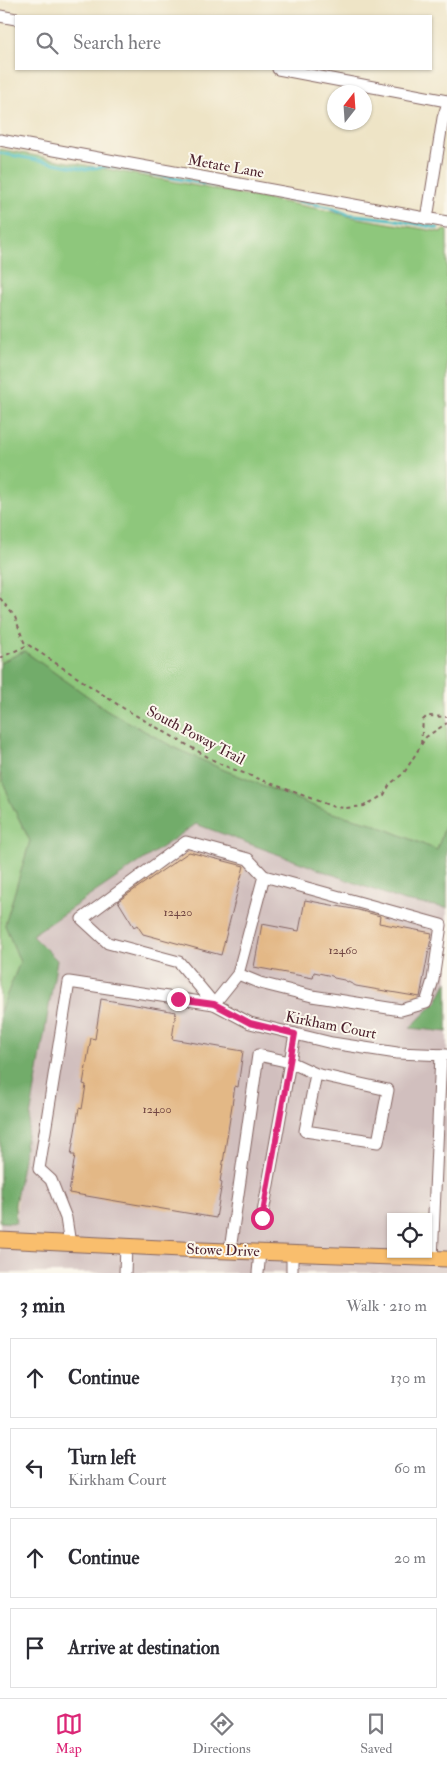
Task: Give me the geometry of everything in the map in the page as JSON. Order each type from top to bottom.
[{"type":"main road","name":"Stowe Drive","points":[[0,1240],[292,1253],[437,1264]]},
{"type":"street","points":[[0,16],[15,19]]},
{"type":"street","points":[[283,70],[447,101]]},
{"type":"street","points":[[427,219],[443,118],[447,106]]},
{"type":"street","name":"Metate Lane","points":[[0,140],[447,222]]},
{"type":"street","points":[[214,1004],[179,962],[108,943],[82,919],[186,842],[248,859],[264,876],[441,925],[433,980],[426,1002],[401,1010],[312,996],[238,974]]},
{"type":"street","points":[[214,1004],[238,974],[264,876]]},
{"type":"street","points":[[70,1244],[66,1218],[52,1180],[39,1169],[69,982],[214,1004]]},
{"type":"street","name":"Kirkham Court","points":[[214,1004],[250,1023],[332,1043],[388,1051],[444,1055]]},
{"type":"street","points":[[262,1218],[295,1034]]},
{"type":"street","points":[[230,1250],[258,1055],[290,1062],[316,1074],[388,1090],[378,1142],[305,1131],[316,1074]]},
{"type":"street","points":[[437,1264],[444,1055]]},
{"type":"street","points":[[125,1273],[126,1246]]},
{"type":"street","points":[[258,1273],[260,1252]]},
{"type":"street","points":[[292,1253],[292,1273]]},
{"type":"path","points":[[0,598],[15,617],[24,642],[28,645],[0,658]]},
{"type":"path","name":"South Poway Trail","points":[[28,645],[123,708],[222,765],[334,807],[364,806],[384,795],[390,784],[404,773],[426,737],[447,723]]},
{"type":"path","points":[[421,746],[423,720],[427,716],[447,716]]},
{"type":"path","points":[[443,726],[447,727]]},
{"type":"shaded area","points":[[254,784],[447,839],[447,1273],[0,1273],[0,1222],[16,1223],[32,935]]},
{"type":"green space","points":[[0,149],[330,211],[352,217],[441,232],[447,230],[447,820],[437,850],[371,823],[329,812],[224,770],[175,748],[107,710],[24,651],[0,663]]},
{"type":"green space","points":[[24,651],[107,710],[175,748],[224,770],[329,812],[371,823],[437,850],[447,820],[447,908],[404,901],[196,824],[32,935],[57,960],[15,1205],[16,1223],[0,1222],[0,1012],[20,962],[5,925],[30,841],[10,801],[0,772],[0,663]]},
{"type":"green space","points":[[0,772],[10,801],[30,841],[5,925],[20,962],[0,1012]]},
{"type":"green space","points":[[447,981],[447,1032],[410,1028],[438,1000]]},
{"type":"building","points":[[189,852],[244,866],[221,955],[143,934],[137,925],[134,927],[118,901]]},
{"type":"building","points":[[305,900],[380,916],[379,923],[432,933],[420,997],[356,986],[332,976],[314,972],[313,978],[254,967],[262,924],[299,931]]},
{"type":"building","points":[[101,999],[176,1012],[172,1039],[243,1051],[238,1087],[235,1086],[216,1218],[69,1193],[75,1155],[71,1155],[79,1108],[82,1109],[86,1085],[83,1084],[91,1038],[95,1039]]},
{"type":"waterway","points":[[0,153],[86,169],[109,166],[330,207],[347,214],[391,219],[438,228]]},
{"type":"route","points":[[178,999],[214,1004],[250,1023],[295,1034],[262,1218]]}]
